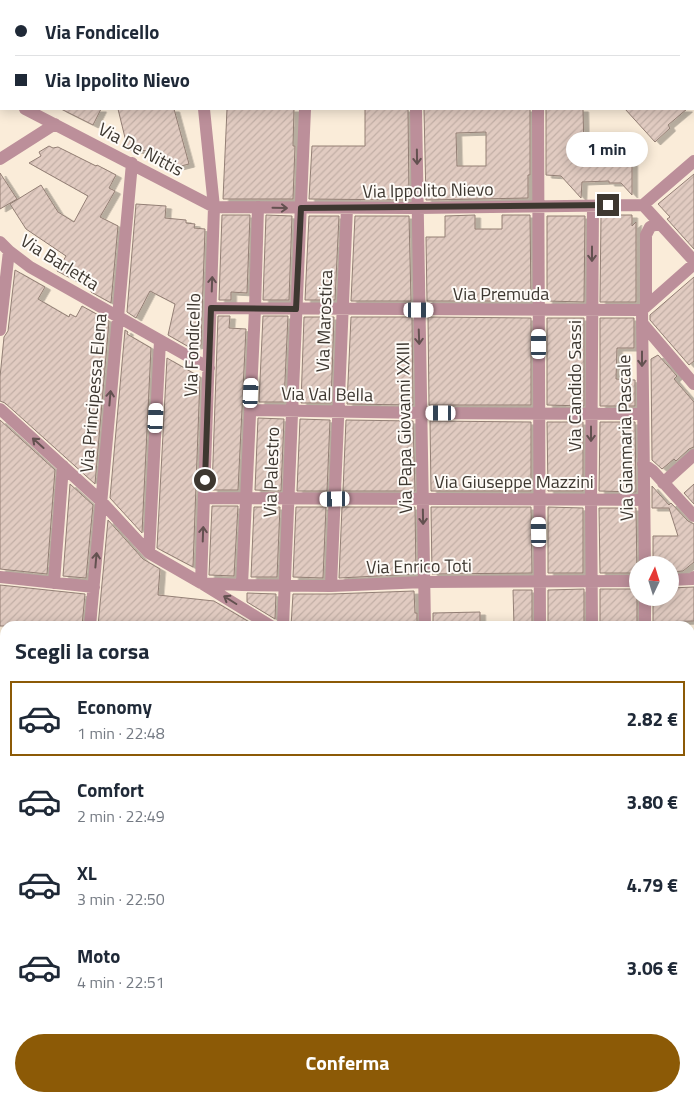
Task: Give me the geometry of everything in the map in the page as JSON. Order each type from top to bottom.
[{"type":"street","name":"Via De Nittis","points":[[27,110],[214,207]]},
{"type":"street","name":"Via Fondicello","points":[[201,582],[214,207],[204,110]]},
{"type":"street","name":"Via Palestro","points":[[283,621],[305,110]]},
{"type":"street","name":"Via Papa Giovanni XXIII","points":[[416,110],[424,621]]},
{"type":"street","points":[[538,110],[540,621]]},
{"type":"street","points":[[0,158],[55,124]]},
{"type":"street","points":[[644,308],[694,262],[643,205],[694,161]]},
{"type":"street","name":"Via Principessa Elena","points":[[91,621],[132,163]]},
{"type":"street","name":"Via Ippolito Nievo","points":[[214,207],[417,208],[643,205]]},
{"type":"street","name":"Via Candido Sassi","points":[[592,621],[590,499],[593,206]]},
{"type":"street","points":[[242,585],[258,207]]},
{"type":"street","name":"Via Marostica","points":[[331,586],[347,208]]},
{"type":"street","name":"Via Gianmaria Pascale","points":[[645,556],[642,323],[646,234],[650,227],[659,223]]},
{"type":"street","points":[[0,330],[4,247]]},
{"type":"street","name":"Via Barletta","points":[[4,247],[30,267],[208,368]]},
{"type":"street","name":"Via Premuda","points":[[211,308],[592,311],[644,308]]},
{"type":"street","points":[[642,323],[694,384]]},
{"type":"street","points":[[149,553],[160,341]]},
{"type":"street","points":[[0,409],[101,501],[149,553],[201,582],[263,621]]},
{"type":"street","name":"Via Val Bella","points":[[250,410],[642,414]]},
{"type":"street","points":[[662,483],[694,455]]},
{"type":"street","points":[[643,464],[653,471],[694,516]]},
{"type":"street","points":[[54,583],[63,466]]},
{"type":"street","name":"Via Giuseppe Mazzini","points":[[204,498],[288,500],[422,498],[643,500]]},
{"type":"street","points":[[0,577],[94,587]]},
{"type":"street","points":[[679,580],[692,579],[694,577]]},
{"type":"street","name":"Via Enrico Toti","points":[[201,582],[242,585],[331,586],[424,582],[629,581]]},
{"type":"street","points":[[645,606],[645,621]]},
{"type":"building","points":[[63,110],[100,110],[93,125]]},
{"type":"building","points":[[118,110],[174,110],[189,164],[165,169],[163,163],[160,164],[157,151],[128,150]]},
{"type":"building","points":[[227,110],[294,110],[293,199],[223,199]]},
{"type":"building","points":[[365,110],[408,110],[409,200],[309,199],[312,146],[365,146]]},
{"type":"building","points":[[424,110],[530,110],[528,198],[426,200]],"holes":[[[486,132],[486,166],[457,166],[456,133]]]},
{"type":"building","points":[[546,110],[583,110],[584,150],[632,150],[632,195],[621,183],[609,183],[609,181],[582,182],[581,198],[561,176],[546,175]]},
{"type":"building","points":[[626,110],[686,110],[668,125],[670,128],[655,142]]},
{"type":"building","points":[[49,146],[53,148],[58,147],[116,175],[109,188],[115,191],[100,217],[118,226],[111,303],[91,292],[92,289],[57,271],[66,256],[26,229],[10,204],[41,185],[58,212],[74,222],[88,196],[29,163],[41,156],[39,152]]},
{"type":"building","points":[[0,173],[17,199],[0,209]]},
{"type":"building","points":[[694,174],[694,249],[667,219],[670,217],[658,204]]},
{"type":"building","points":[[136,204],[166,206],[165,218],[186,220],[186,223],[195,224],[194,228],[205,229],[201,345],[189,347],[168,335],[175,304],[150,291],[136,318],[127,312]]},
{"type":"building","points":[[222,215],[250,215],[247,293],[231,292],[231,300],[219,300]]},
{"type":"building","points":[[266,215],[292,216],[289,300],[263,300]]},
{"type":"building","points":[[475,215],[475,229],[502,229],[502,215],[530,215],[531,301],[427,301],[426,237],[445,237],[445,216]]},
{"type":"building","points":[[601,215],[632,215],[632,226],[636,222],[636,302],[600,302]]},
{"type":"building","points":[[309,216],[339,216],[335,300],[305,300]]},
{"type":"building","points":[[355,216],[409,216],[411,301],[351,301]]},
{"type":"building","points":[[547,216],[585,216],[584,302],[547,301]]},
{"type":"building","points":[[15,270],[45,287],[38,299],[69,317],[70,314],[76,317],[82,306],[109,321],[95,484],[5,403],[0,401],[4,337],[8,331]]},
{"type":"building","points":[[694,277],[694,361],[689,365],[650,320],[650,315]]},
{"type":"building","points":[[218,316],[230,316],[229,328],[246,329],[238,490],[212,490]]},
{"type":"building","points":[[263,316],[288,316],[284,402],[259,402]]},
{"type":"building","points":[[304,317],[334,317],[331,403],[301,403]]},
{"type":"building","points":[[351,317],[412,317],[413,405],[347,404]]},
{"type":"building","points":[[428,317],[531,318],[531,405],[429,405]]},
{"type":"building","points":[[547,318],[584,318],[584,406],[547,405]]},
{"type":"building","points":[[600,318],[634,318],[634,348],[617,348],[616,379],[635,380],[635,406],[600,406]]},
{"type":"building","points":[[125,330],[128,332],[127,334],[151,348],[142,533],[110,498]]},
{"type":"building","points":[[658,355],[677,376],[674,379],[694,402],[694,447],[662,469],[652,460],[651,359]]},
{"type":"building","points":[[167,358],[200,377],[193,567],[157,548]]},
{"type":"building","points":[[258,418],[284,419],[281,491],[255,490]]},
{"type":"building","points":[[300,419],[330,420],[327,491],[297,491]]},
{"type":"building","points":[[0,420],[55,470],[47,574],[0,569]]},
{"type":"building","points":[[346,420],[413,421],[415,491],[343,491]]},
{"type":"building","points":[[430,421],[531,422],[531,491],[431,491]]},
{"type":"building","points":[[547,422],[583,422],[583,491],[548,491]]},
{"type":"building","points":[[600,422],[635,422],[636,492],[599,491]]},
{"type":"building","points":[[70,484],[93,505],[86,578],[63,576]]},
{"type":"building","points":[[694,484],[694,504],[684,493]]},
{"type":"building","points":[[652,486],[669,505],[671,503],[688,521],[694,524],[694,562],[683,571],[679,571],[679,556],[653,556],[653,536],[678,536],[669,508],[652,508]]},
{"type":"building","points":[[212,506],[238,506],[234,576],[209,575]]},
{"type":"building","points":[[254,507],[280,507],[277,577],[251,577]]},
{"type":"building","points":[[296,507],[326,507],[323,578],[293,577]]},
{"type":"building","points":[[342,507],[415,507],[416,574],[339,578]]},
{"type":"building","points":[[431,507],[531,507],[532,573],[432,574]]},
{"type":"building","points":[[548,507],[583,508],[583,573],[548,573]]},
{"type":"building","points":[[599,508],[636,508],[637,556],[629,556],[629,573],[600,573]]},
{"type":"building","points":[[108,520],[143,559],[160,569],[158,595],[214,601],[248,621],[98,621]]},
{"type":"building","points":[[0,585],[85,594],[82,621],[0,621]]},
{"type":"building","points":[[694,587],[694,621],[653,621],[653,606],[679,606],[679,588]]},
{"type":"building","points":[[584,589],[584,621],[548,621],[548,590]]},
{"type":"building","points":[[600,589],[629,589],[629,606],[637,606],[637,621],[600,621]]},
{"type":"building","points":[[513,590],[532,590],[532,621],[514,621]]},
{"type":"building","points":[[414,591],[417,621],[291,621],[293,594]]},
{"type":"building","points":[[247,593],[276,594],[275,619],[247,602]]},
{"type":"building","points":[[480,612],[480,621],[433,621],[433,613]]},
{"type":"route","points":[[205,480],[211,308],[296,309],[301,208],[608,205]]}]
